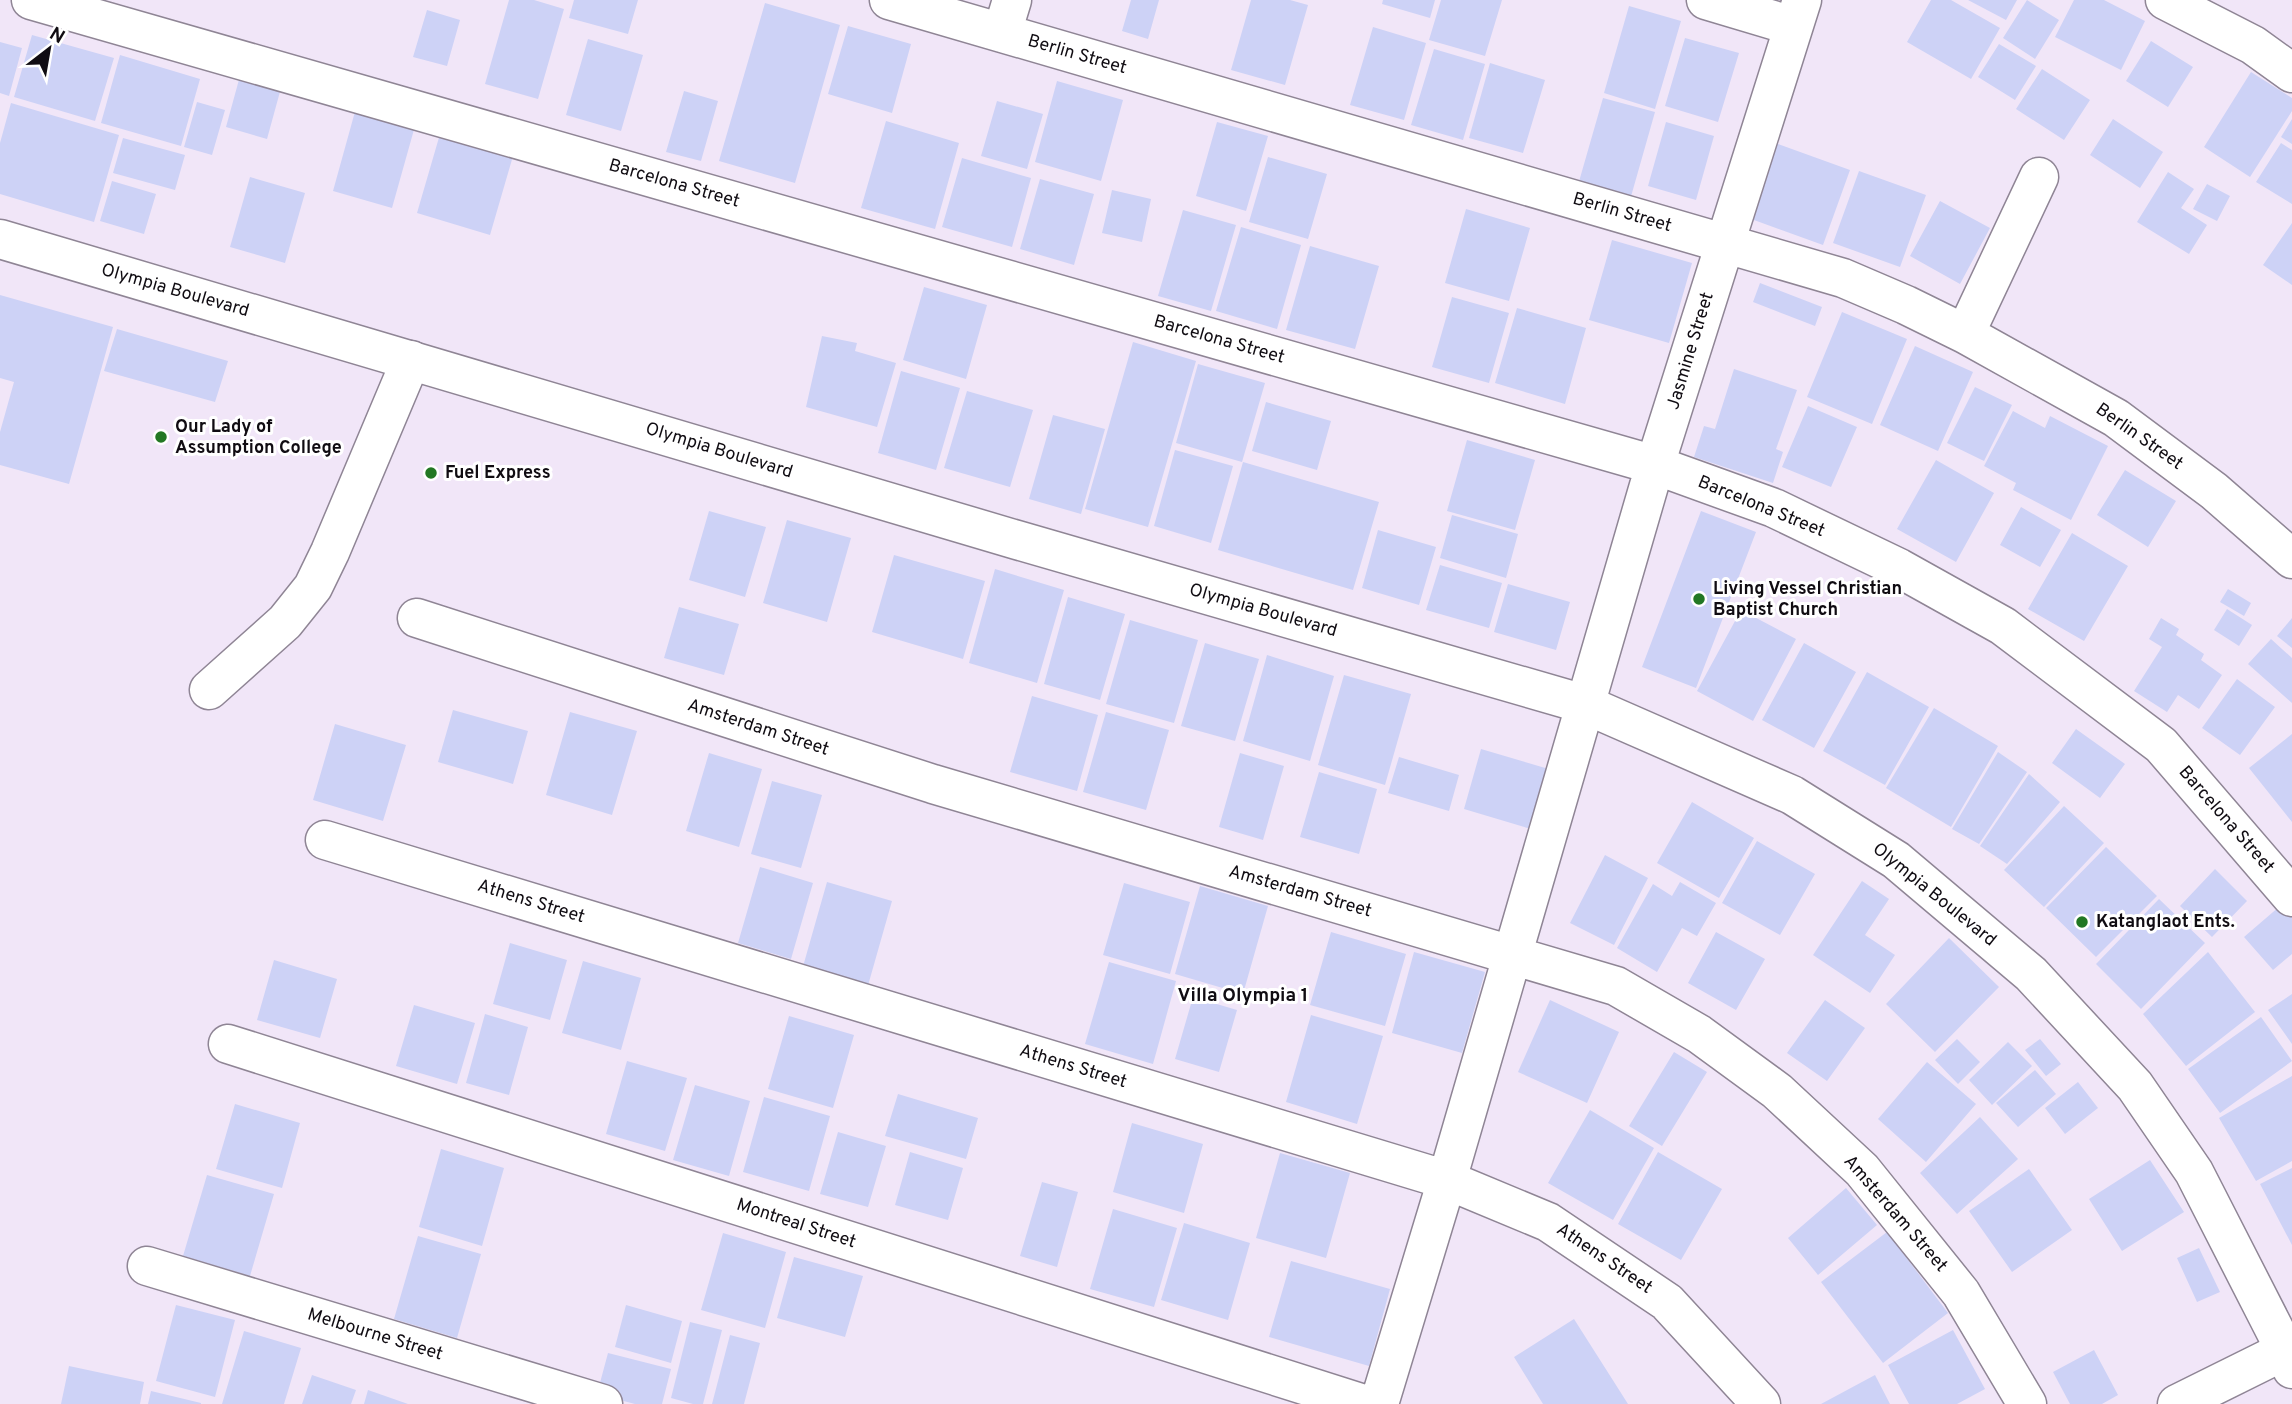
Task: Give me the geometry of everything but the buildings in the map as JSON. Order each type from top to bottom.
[{"type":"street","name":"Barcelona Street","points":[[31,0],[73,5],[1655,465],[1773,508],[1899,568],[2003,626],[2161,745],[2292,897]]},
{"type":"street","name":"Berlin Street","points":[[889,0],[1007,17],[1843,278],[1965,334],[2116,418],[2214,491],[2292,559]]},
{"type":"street","points":[[1706,0],[1798,13]]},
{"type":"street","points":[[2166,0],[2253,45],[2292,73]]},
{"type":"street","name":"Jasmine Street","points":[[1379,1404],[1655,465],[1798,13]]},
{"type":"street","points":[[1965,334],[2039,177]]},
{"type":"street","name":"Olympia Boulevard","points":[[0,239],[1017,540],[1584,704],[1792,795],[1896,860],[2031,974],[2134,1086],[2194,1172],[2289,1355]]},
{"type":"street","points":[[209,690],[285,622],[313,586],[411,360]]},
{"type":"street","name":"Amsterdam Street","points":[[417,618],[933,784],[1616,986],[1699,1034],[1777,1091],[1861,1170],[1961,1293],[2026,1404]]},
{"type":"street","name":"Athens Street","points":[[325,840],[1447,1180],[1548,1222],[1667,1302],[1761,1404]]},
{"type":"street","name":"Montreal Street","points":[[228,1044],[1364,1404]]},
{"type":"street","name":"Melbourne Street","points":[[146,1266],[603,1404]]},
{"type":"street","points":[[2177,1404],[2289,1355]]},
{"type":"place","name":"Our Lady of Assumption College","points":[[161,437]]},
{"type":"place","name":"Fuel Express","points":[[431,473]]},
{"type":"place","name":"Living Vessel Christian Baptist Church","points":[[1699,599]]},
{"type":"place","name":"Katanglaot Ents.","points":[[2082,922]]},
{"type":"district","name":"Villa Olympia 1","points":[[1243,996]]}]
